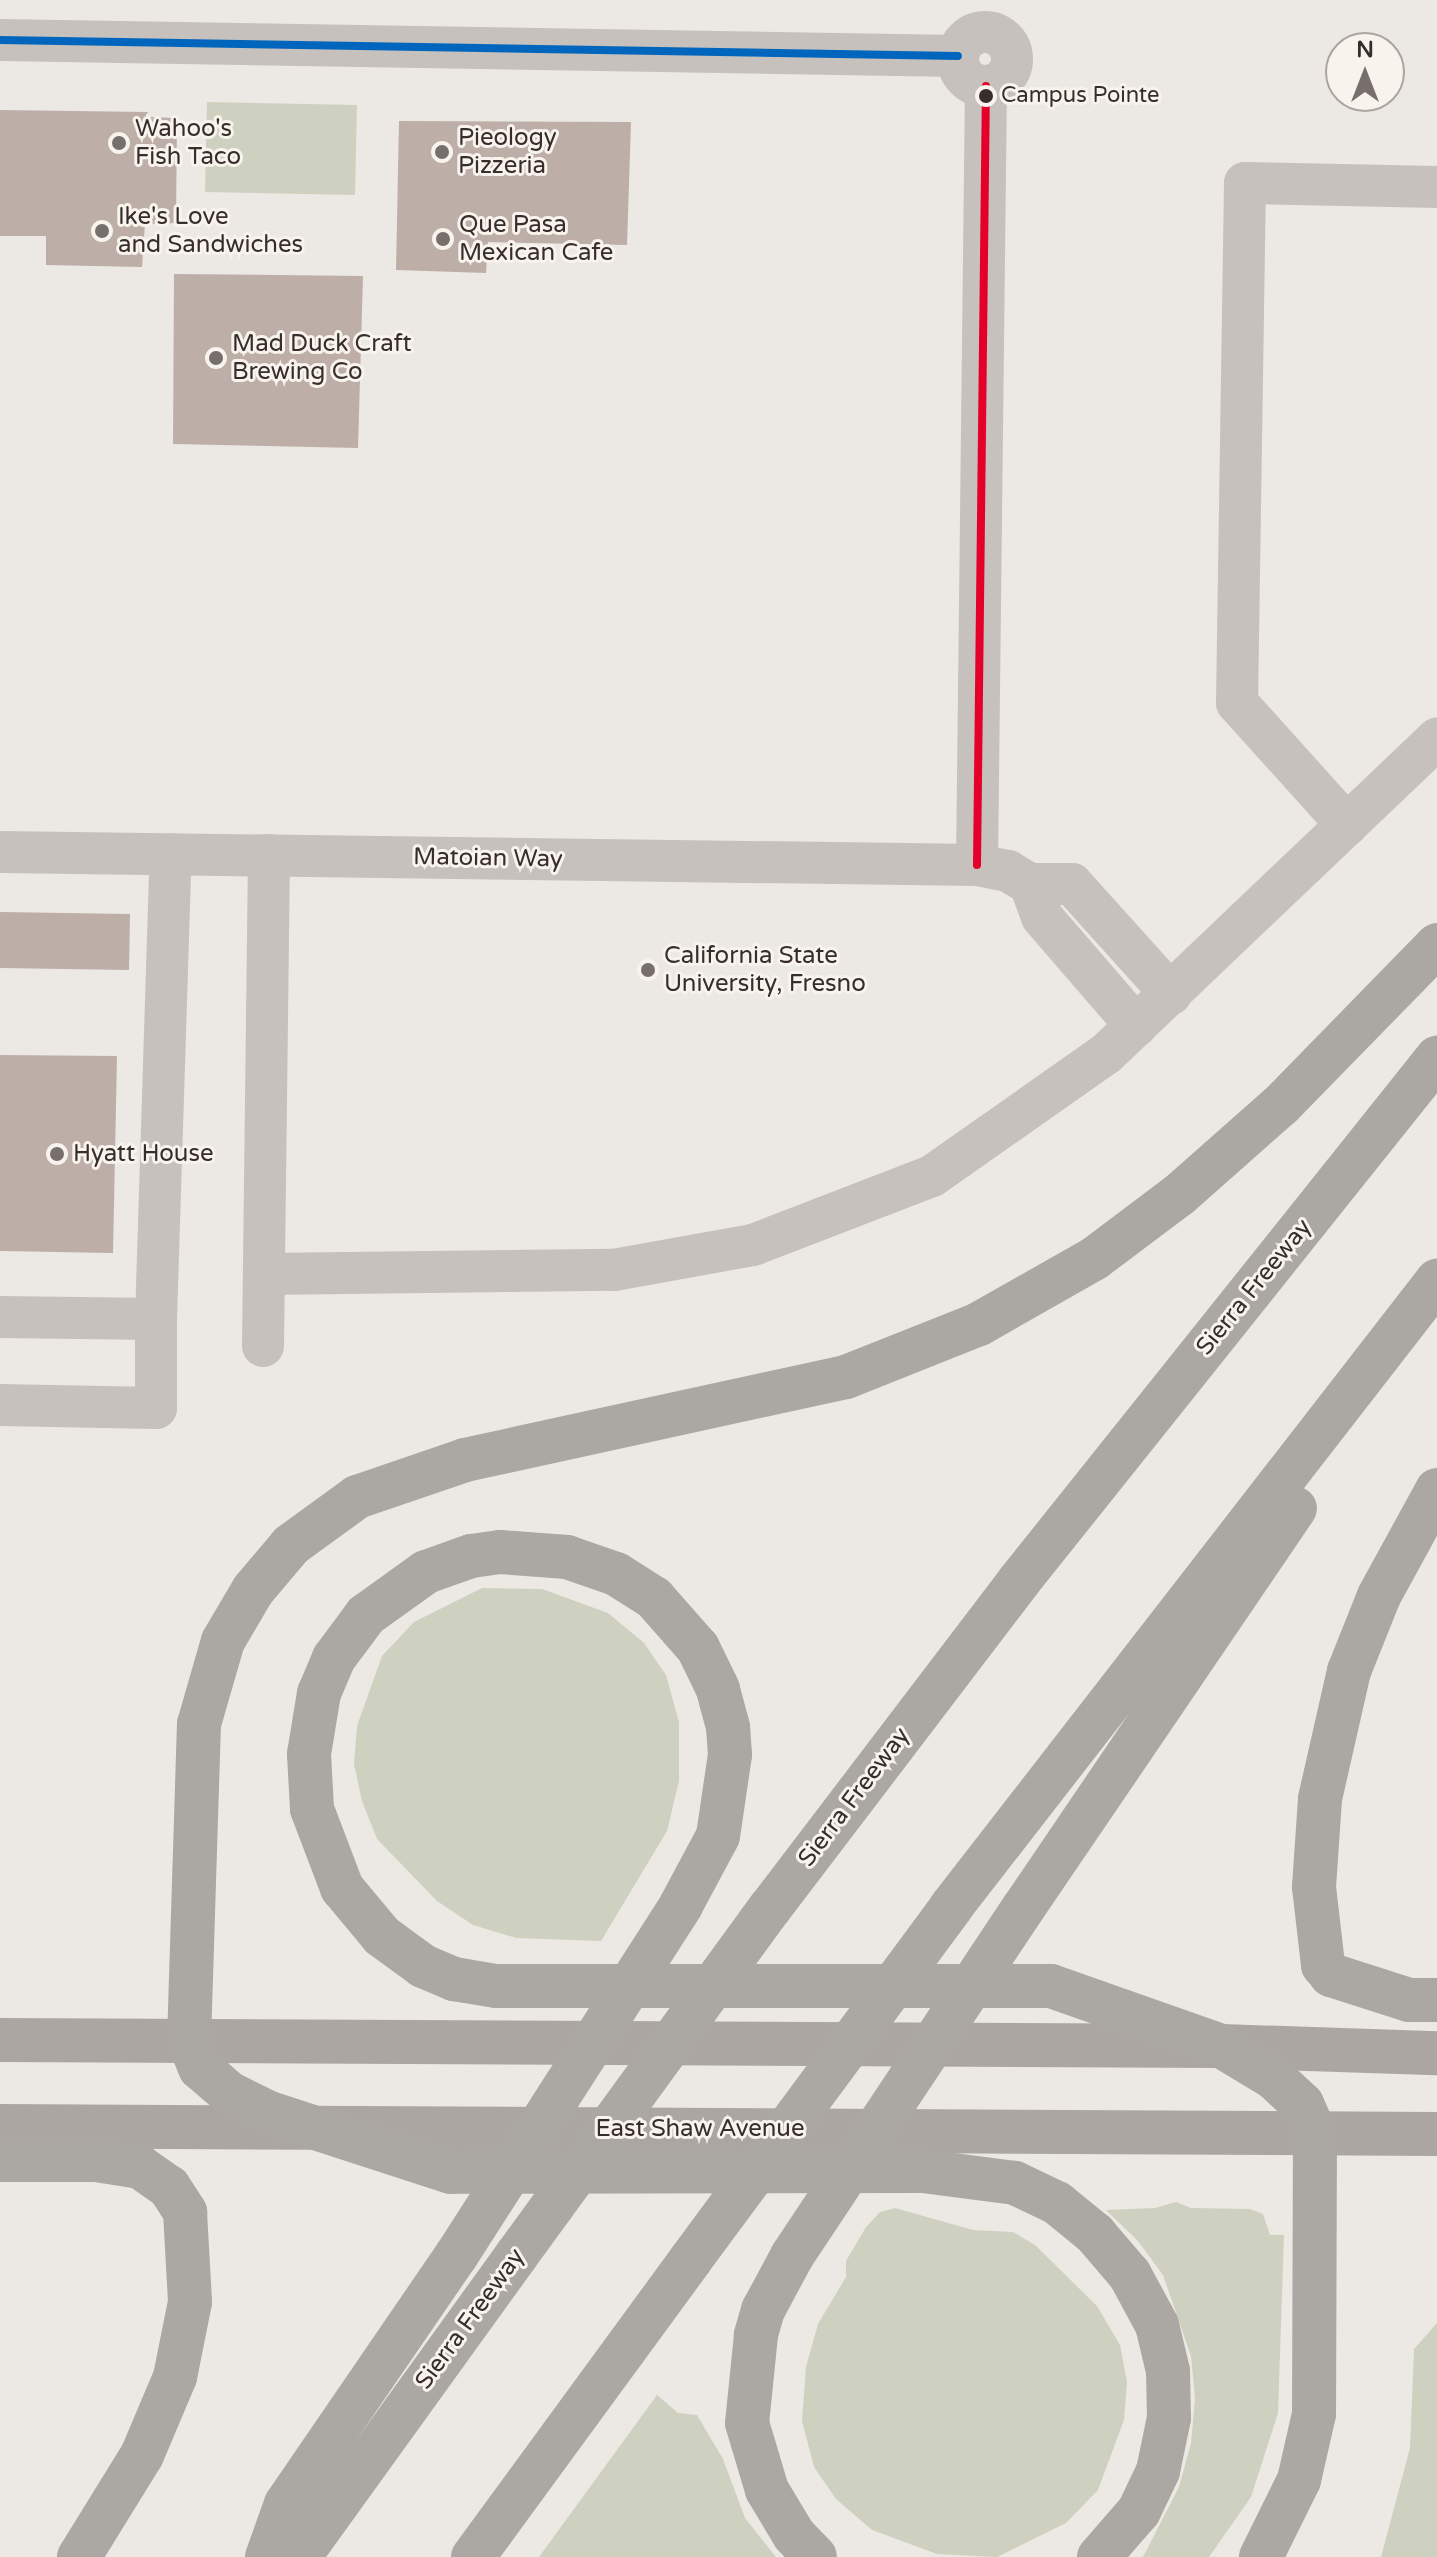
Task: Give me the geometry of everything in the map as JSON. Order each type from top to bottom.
[{"type":"highway","points":[[1099,2557],[1139,2511],[1158,2471],[1169,2418],[1168,2371],[1157,2325],[1130,2275],[1095,2234],[1057,2203],[1015,2183],[923,2171],[451,2172],[304,2126],[229,2093],[200,2068],[189,2041],[199,1724],[212,1668],[236,1614],[291,1545],[357,1497],[425,1470],[796,1390],[890,1362],[979,1324],[1095,1258],[1179,1195],[1282,1104],[1437,945]]},
{"type":"highway","name":"Sierra Freeway","points":[[299,2557],[770,1908],[1028,1569],[1437,1058]]},
{"type":"highway","points":[[473,2557],[951,1907],[1437,1281]]},
{"type":"highway","points":[[815,2557],[794,2535],[767,2490],[747,2423],[756,2335],[763,2310],[792,2256],[1024,1907],[1437,1299]]},
{"type":"highway","points":[[1437,1490],[1379,1596],[1349,1671],[1320,1799],[1314,1887],[1323,1965],[1331,1975],[1409,2000],[1437,2000]]},
{"type":"highway","points":[[267,2557],[286,2504],[456,2256],[681,1905],[718,1836],[730,1755],[728,1727],[718,1689],[698,1648],[654,1598],[616,1574],[580,1561],[500,1552],[471,1556],[426,1572],[366,1615],[334,1658],[319,1693],[309,1754],[312,1809],[342,1888],[382,1936],[423,1966],[454,1979],[496,1986],[1051,1986],[1221,2046],[1274,2078],[1302,2104],[1315,2133],[1314,2414],[1299,2480],[1261,2557]]},
{"type":"highway","points":[[0,2160],[96,2160],[140,2167],[169,2187],[185,2212],[190,2302],[175,2377],[142,2455],[79,2557]]},
{"type":"main road","points":[[0,2040],[1221,2046],[1437,2053]]},
{"type":"main road","name":"East Shaw Avenue","points":[[0,2126],[1419,2134]]},
{"type":"street","points":[[0,40],[978,29],[1004,39],[1012,55],[1009,73],[986,86],[977,865]]},
{"type":"street","points":[[1347,825],[1237,703],[1245,183],[1437,187]]},
{"type":"street","points":[[264,1274],[614,1270],[753,1245],[932,1176],[1136,1026],[1437,739]]},
{"type":"street","name":"Matoian Way","points":[[0,852],[977,865],[1008,871],[1030,884]]},
{"type":"street","points":[[0,1405],[156,1408],[156,1319],[171,854]]},
{"type":"street","points":[[263,1346],[269,855]]},
{"type":"street","points":[[1136,1026],[1042,917],[1030,884],[1072,884],[1171,994]]},
{"type":"street","points":[[0,1317],[156,1319]]},
{"type":"green space","points":[[207,102],[357,105],[355,195],[205,192]]},
{"type":"green space","points":[[482,1588],[542,1589],[608,1613],[644,1643],[666,1675],[679,1722],[679,1781],[667,1831],[601,1941],[516,1938],[473,1925],[437,1901],[377,1839],[362,1801],[354,1764],[357,1726],[382,1656],[414,1622]]},
{"type":"green space","points":[[1176,2202],[1191,2208],[1250,2209],[1263,2214],[1270,2235],[1284,2235],[1278,2413],[1251,2497],[1209,2557],[1143,2557],[1179,2487],[1191,2443],[1195,2398],[1191,2356],[1163,2275],[1138,2241],[1106,2210],[1155,2208]]},
{"type":"green space","points":[[895,2208],[973,2230],[1013,2232],[1035,2245],[1097,2306],[1120,2345],[1127,2382],[1124,2420],[1098,2490],[1066,2523],[997,2557],[937,2554],[872,2530],[836,2499],[814,2467],[802,2421],[806,2367],[818,2324],[846,2277],[846,2261],[866,2227],[880,2212]]},
{"type":"green space","points":[[1437,2323],[1437,2557],[1381,2557],[1410,2448],[1414,2349]]},
{"type":"green space","points":[[657,2395],[678,2413],[697,2415],[723,2459],[745,2518],[776,2557],[539,2557]]},
{"type":"building","points":[[0,110],[148,112],[146,117],[177,118],[176,223],[145,224],[142,267],[46,265],[46,236],[0,236]]},
{"type":"building","points":[[399,121],[631,122],[627,245],[488,242],[486,273],[396,270]]},
{"type":"building","points":[[174,274],[363,276],[358,448],[173,444]]},
{"type":"building","points":[[0,912],[130,914],[129,970],[0,968]]},
{"type":"building","name":"Hyatt House","points":[[0,1055],[117,1056],[113,1253],[0,1251]]},
{"type":"transit line","points":[[0,40],[958,56]]},
{"type":"transit line","points":[[977,865],[986,86]]},
{"type":"place","name":"Campus Pointe","points":[[986,96]]},
{"type":"place","name":"Wahoo's Fish Taco","points":[[119,143]]},
{"type":"place","name":"Pieology Pizzeria","points":[[442,152]]},
{"type":"place","name":"Ike's Love and Sandwiches","points":[[102,231]]},
{"type":"place","name":"Que Pasa Mexican Cafe","points":[[443,239]]},
{"type":"place","name":"Mad Duck Craft Brewing Co","points":[[216,358]]},
{"type":"place","name":"California State University, Fresno","points":[[648,970]]},
{"type":"place","name":"Hyatt House","points":[[57,1154]]}]
